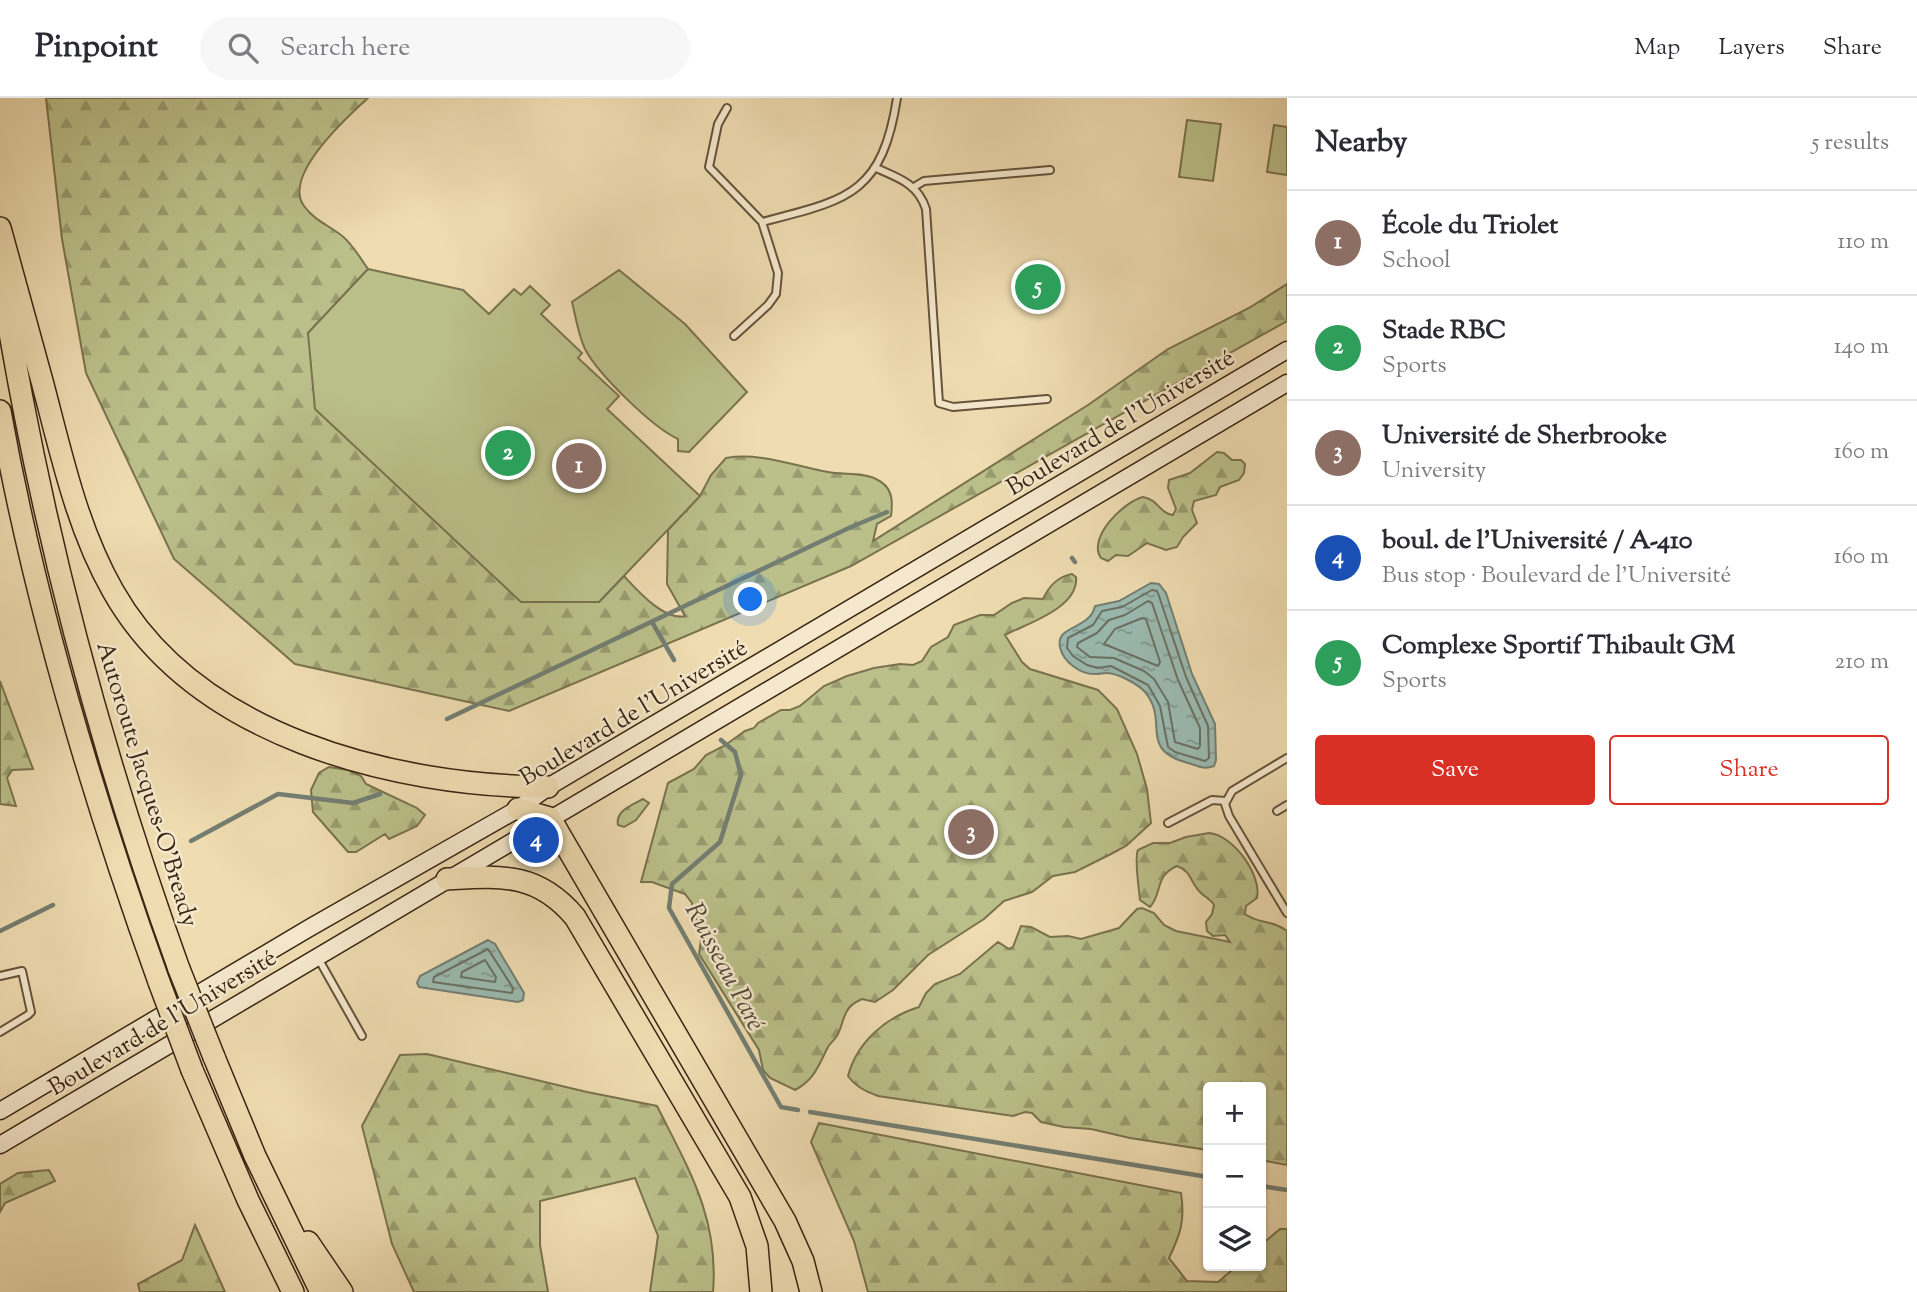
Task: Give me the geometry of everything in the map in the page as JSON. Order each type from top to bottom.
[{"type":"highway","points":[[0,228],[63,461],[88,539],[120,603],[162,655],[202,690],[237,713],[279,733],[324,749],[389,768],[436,777],[494,785],[548,787]]},
{"type":"highway","name":"Autoroute Jacques-O'Bready","points":[[0,268],[34,460],[75,637],[132,834],[214,1058],[268,1182],[321,1292]]},
{"type":"highway","name":"Autoroute Jacques-O'Bready","points":[[0,411],[21,517],[61,681],[112,850],[192,1070],[248,1199],[293,1292]]},
{"type":"highway","points":[[518,809],[550,818],[785,1221],[803,1261],[811,1292]]},
{"type":"highway","points":[[447,879],[492,877],[523,880],[551,893],[575,916],[740,1197],[757,1246],[761,1292]]},
{"type":"highway","points":[[268,1182],[342,1292]]},
{"type":"highway","points":[[248,1199],[279,1292]]},
{"type":"main road","name":"Boulevard de l'Université","points":[[0,1111],[311,927],[518,809],[548,787],[1287,350]]},
{"type":"main road","name":"Boulevard de l'Université","points":[[0,1144],[1287,383]]},
{"type":"lane","points":[[762,222],[840,200],[858,188],[876,168],[895,114],[897,98]]},
{"type":"lane","points":[[727,108],[719,124],[709,167],[762,222],[778,273],[776,294],[768,305],[734,335]]},
{"type":"lane","points":[[876,168],[914,187],[922,197],[926,209],[939,403],[953,407],[1047,399]]},
{"type":"lane","points":[[914,187],[924,181],[1050,170]]},
{"type":"lane","points":[[1287,758],[1235,789],[1226,801],[1228,816],[1287,913]]},
{"type":"lane","points":[[1168,823],[1212,800],[1226,801]]},
{"type":"lane","points":[[1277,811],[1287,805]]},
{"type":"lane","points":[[317,957],[362,1036]]},
{"type":"lane","points":[[0,976],[22,971],[31,1012],[0,1032]]},
{"type":"green space","points":[[46,98],[368,98],[333,132],[309,163],[302,179],[300,193],[304,206],[317,219],[345,238],[368,269],[308,333],[599,602],[624,576],[660,609],[669,614],[685,616],[667,584],[668,530],[700,496],[711,475],[726,458],[764,458],[828,472],[865,475],[882,482],[889,490],[892,510],[891,516],[877,524],[873,541],[1088,405],[1168,349],[1249,308],[1287,284],[1287,321],[851,566],[509,711],[295,664],[174,559],[86,373],[62,239]]},
{"type":"green space","points":[[1187,120],[1221,124],[1213,181],[1179,177]]},
{"type":"green space","points":[[1274,125],[1287,127],[1287,175],[1267,172]]},
{"type":"green space","points":[[368,269],[463,290],[489,314],[514,289],[521,295],[530,286],[550,305],[541,314],[582,353],[578,358],[619,396],[607,409],[700,496],[599,602],[521,602],[315,409],[308,333]]},
{"type":"green space","points":[[619,270],[685,324],[747,392],[689,452],[678,451],[678,439],[654,423],[613,385],[585,349],[572,302]]},
{"type":"green space","points":[[1217,452],[1224,453],[1232,460],[1241,460],[1245,464],[1244,473],[1239,480],[1220,487],[1216,495],[1194,501],[1192,510],[1197,523],[1177,547],[1166,550],[1147,543],[1128,556],[1116,555],[1108,561],[1101,558],[1099,541],[1117,513],[1143,497],[1173,515],[1176,509],[1168,488],[1169,480],[1190,473]]},
{"type":"green space","points":[[1072,574],[1076,577],[1075,588],[1069,598],[1050,614],[1005,635],[1022,662],[1030,669],[1098,690],[1117,709],[1137,754],[1147,789],[1151,823],[1126,846],[1111,854],[1075,872],[1053,876],[1032,892],[1004,901],[984,919],[928,955],[893,990],[875,1002],[862,999],[856,1002],[848,1010],[837,1036],[815,1072],[802,1086],[795,1090],[770,1078],[763,1070],[759,1050],[699,954],[702,932],[692,911],[692,903],[685,894],[652,882],[641,882],[668,783],[694,769],[706,755],[754,728],[758,723],[781,710],[800,706],[824,686],[874,668],[913,665],[922,661],[931,647],[948,637],[954,625],[980,615],[994,615],[1024,598],[1043,599],[1054,583]]},
{"type":"green space","points":[[0,681],[33,769],[12,770],[7,778],[16,806],[0,804]]},
{"type":"green space","points":[[329,767],[348,770],[361,776],[366,784],[417,808],[425,815],[417,826],[389,839],[385,834],[356,852],[348,852],[313,812],[311,790],[319,773]]},
{"type":"green space","points":[[643,799],[649,803],[636,820],[624,827],[618,825],[622,812]]},
{"type":"green space","points":[[1209,833],[1218,835],[1236,848],[1250,868],[1257,889],[1257,898],[1246,906],[1245,914],[1287,931],[1287,1165],[1266,1161],[1266,1082],[1203,1082],[1203,1149],[1091,1129],[1064,1127],[1041,1122],[1032,1113],[1013,1116],[878,1096],[861,1088],[848,1076],[858,1052],[874,1032],[895,1017],[919,1007],[926,993],[935,984],[960,974],[998,942],[1009,949],[1013,947],[1021,926],[1031,927],[1050,937],[1068,936],[1081,939],[1119,928],[1137,909],[1142,908],[1154,913],[1164,925],[1176,931],[1230,942],[1225,935],[1213,936],[1207,931],[1206,922],[1214,905],[1197,889],[1182,868],[1177,866],[1165,875],[1150,907],[1140,900],[1138,850],[1153,843],[1170,843]]},
{"type":"green space","points":[[427,1054],[657,1106],[690,1173],[706,1218],[714,1265],[713,1292],[650,1292],[658,1236],[635,1178],[540,1201],[540,1245],[548,1292],[414,1292],[392,1244],[362,1126],[400,1055]]},
{"type":"green space","points":[[819,1123],[1181,1193],[1181,1226],[1169,1258],[1187,1281],[1218,1282],[1231,1271],[1266,1271],[1266,1241],[1280,1229],[1287,1229],[1287,1292],[868,1292],[854,1241],[811,1142]]},
{"type":"green space","points":[[49,1170],[55,1181],[5,1203],[0,1212],[0,1184],[18,1173]]},
{"type":"green space","points":[[195,1225],[225,1292],[140,1292],[138,1284],[182,1260]]},
{"type":"water","points":[[1151,583],[1159,584],[1166,593],[1192,674],[1215,724],[1214,766],[1198,766],[1173,757],[1163,750],[1157,734],[1152,703],[1138,686],[1111,673],[1090,674],[1079,670],[1062,653],[1060,640],[1063,635],[1087,619],[1095,606],[1119,601]]},
{"type":"water","points":[[488,940],[495,944],[524,993],[523,1000],[518,1002],[419,987],[417,983],[420,976]]},
{"type":"waterway","name":"Ruisseau Paré","points":[[447,719],[887,512]]},
{"type":"waterway","name":"Ruisseau Paré","points":[[1072,558],[1075,562]]},
{"type":"waterway","name":"Ruisseau Paré","points":[[652,622],[674,660]]},
{"type":"waterway","name":"Ruisseau Paré","points":[[721,740],[735,752],[741,775],[720,842],[672,884],[669,908],[781,1107],[798,1110]]},
{"type":"waterway","name":"Ruisseau Paré","points":[[191,841],[278,794],[353,803],[380,794]]},
{"type":"waterway","name":"Ruisseau Paré","points":[[0,931],[53,905]]},
{"type":"waterway","points":[[810,1112],[1203,1176]]},
{"type":"waterway","points":[[1266,1187],[1287,1190]]},
{"type":"place","name":"Complexe Sportif Thibault GM","points":[[1038,287]]},
{"type":"place","name":"Stade RBC","points":[[508,453]]},
{"type":"place","name":"École du Triolet","points":[[579,466]]},
{"type":"place","name":"Université de Sherbrooke","points":[[971,832]]},
{"type":"place","name":"boul. de l'Université / A-410","points":[[536,840]]}]
